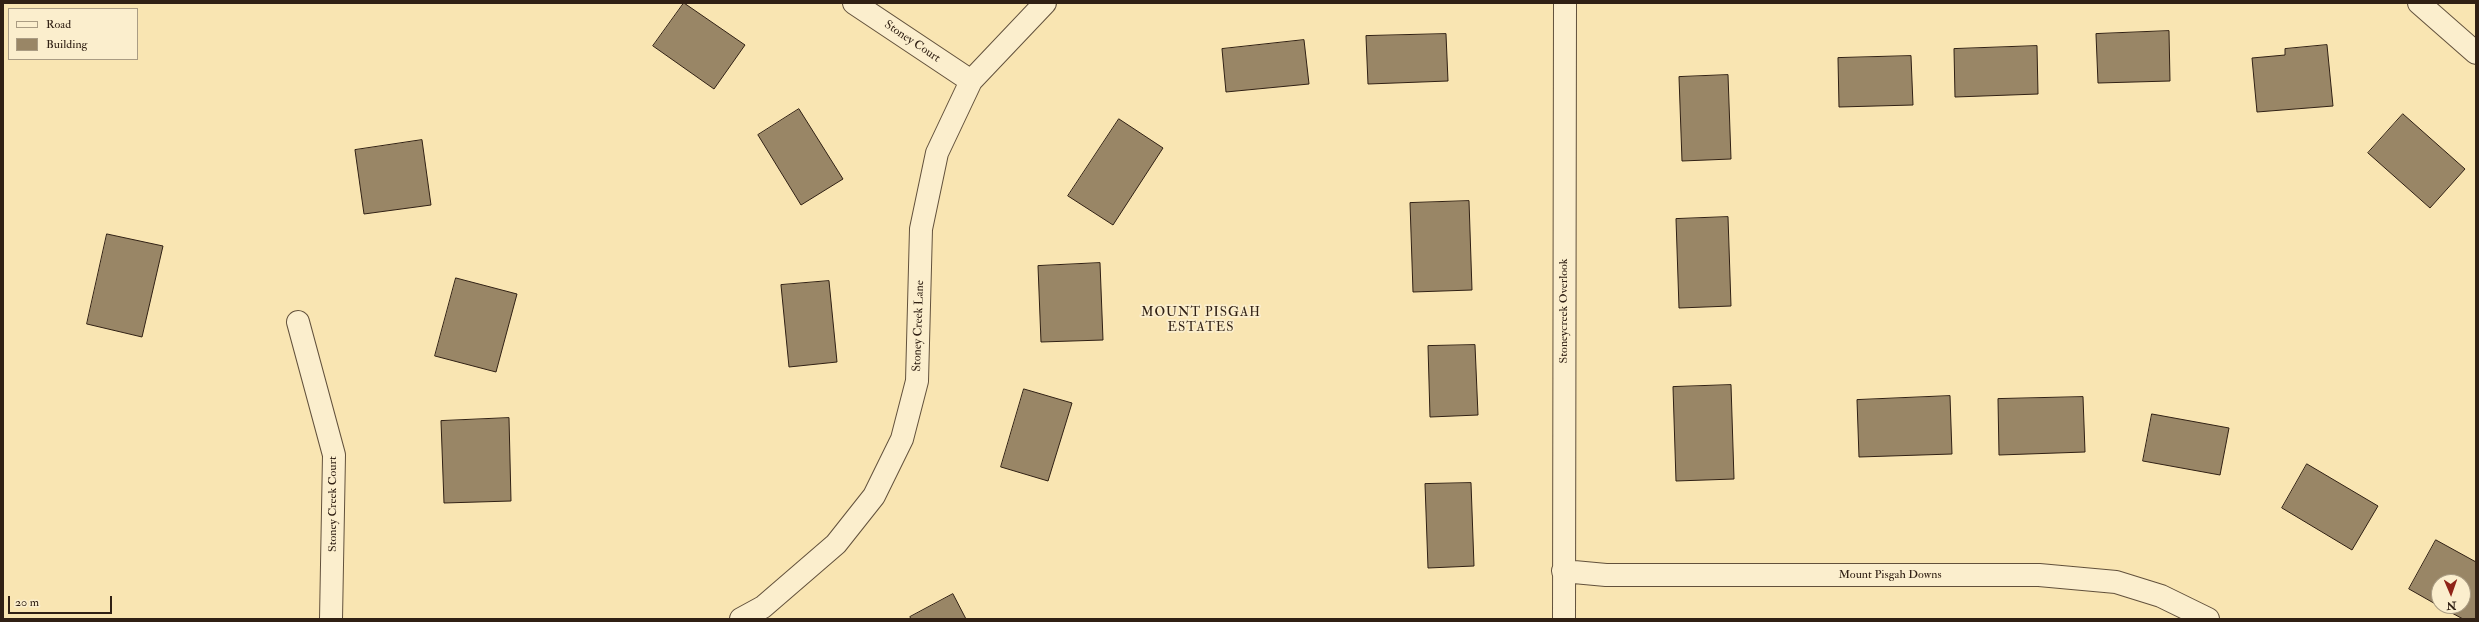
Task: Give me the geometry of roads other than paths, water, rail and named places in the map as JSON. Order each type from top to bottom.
[{"type":"street","name":"Stoney Court","points":[[854,3],[971,81]]},
{"type":"street","name":"Stoney Creek Lane","points":[[741,619],[767,613],[836,544],[874,496],[902,439],[917,382],[921,229],[937,153],[971,81],[1045,3]]},
{"type":"street","name":"Stoneycreek Overlook","points":[[1564,619],[1565,3]]},
{"type":"street","points":[[2419,3],[2476,53]]},
{"type":"street","name":"Stoney Creek Court","points":[[298,322],[334,455],[331,619]]},
{"type":"street","name":"Mount Pisgah Downs","points":[[1563,571],[1606,575],[2039,575],[2116,582],[2161,596],[2208,619]]},
{"type":"district","name":"MOUNT PISGAH ESTATES","points":[[1201,320]]}]
